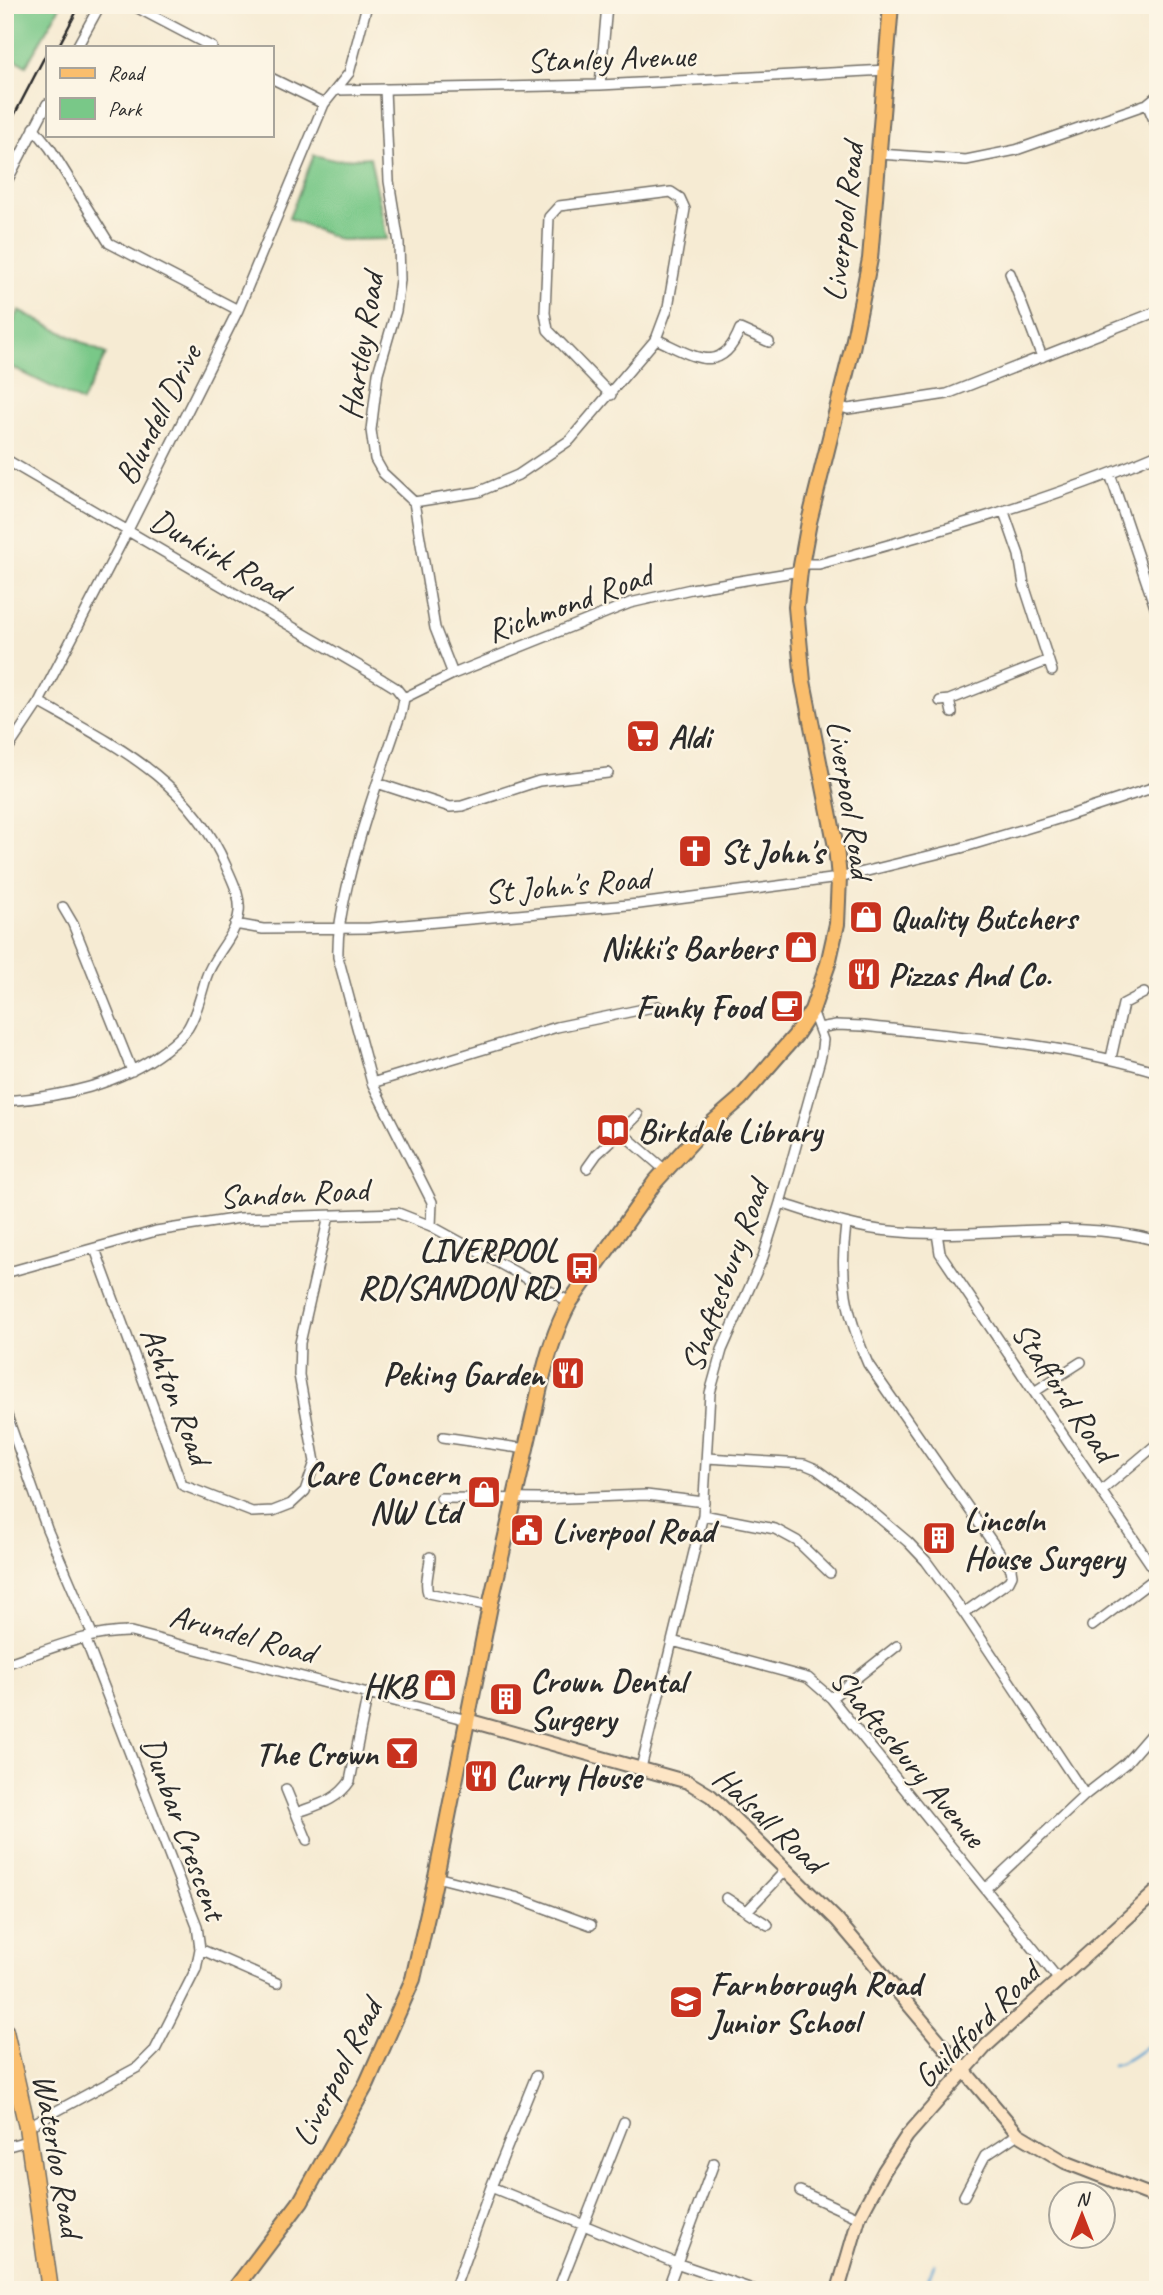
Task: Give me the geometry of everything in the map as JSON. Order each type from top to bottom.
[{"type":"highway","name":"Waterloo Road","points":[[5,2031],[27,2134],[50,2290]]},
{"type":"main road","name":"Liverpool Road","points":[[234,2290],[301,2201],[367,2083],[413,1979],[490,1606],[555,1332],[570,1301],[665,1171],[696,1137],[743,1096],[796,1036],[812,1010],[828,964],[837,924],[839,878],[836,847],[803,681],[796,607],[809,522],[857,325],[870,259],[891,5]]},
{"type":"street","points":[[79,46],[100,5]]},
{"type":"street","points":[[132,5],[210,46]]},
{"type":"street","name":"Blundell Drive","points":[[6,751],[39,702],[238,310],[324,104],[349,73],[367,5]]},
{"type":"street","points":[[600,85],[607,5]]},
{"type":"street","name":"Stanley Avenue","points":[[337,90],[600,85],[887,69]]},
{"type":"street","points":[[273,79],[324,104]]},
{"type":"street","name":"Hartley Road","points":[[385,89],[389,181],[399,243],[400,280],[396,312],[378,373],[371,430],[375,459],[383,473],[414,502]]},
{"type":"street","points":[[879,153],[967,159],[1016,150],[1146,104],[1158,95]]},
{"type":"street","points":[[1146,104],[1158,129]]},
{"type":"street","points":[[5,185],[46,106]]},
{"type":"street","points":[[34,128],[50,148],[109,243],[238,310]]},
{"type":"street","points":[[453,674],[435,628],[414,502],[478,492],[518,475],[570,440],[611,395],[656,339],[668,307],[685,209],[680,198],[671,192],[559,206],[549,217],[545,313],[548,331],[611,395]]},
{"type":"street","points":[[1010,273],[1042,357]]},
{"type":"street","points":[[838,406],[848,409],[947,394],[1158,311]]},
{"type":"street","points":[[656,339],[705,360],[715,360],[725,354],[735,343],[740,329],[769,342]]},
{"type":"street","name":"Richmond Road","points":[[404,698],[453,674],[630,603],[819,564],[1004,512],[1158,454]]},
{"type":"street","name":"Dunkirk Road","points":[[5,459],[396,688],[404,698]]},
{"type":"street","points":[[1110,474],[1158,616]]},
{"type":"street","points":[[1004,512],[1019,555],[1024,585],[1047,662],[1052,671]]},
{"type":"street","points":[[952,713],[945,701],[1047,662]]},
{"type":"street","points":[[404,698],[353,863],[340,928],[338,957],[372,1083],[432,1202],[431,1226]]},
{"type":"street","points":[[5,1101],[95,1087],[154,1059],[187,1030],[197,1010],[207,974],[239,912],[237,891],[218,847],[198,814],[166,781],[123,751],[39,702]]},
{"type":"street","points":[[377,783],[450,807],[462,806],[539,781],[608,772]]},
{"type":"street","name":"St John's Road","points":[[235,924],[263,929],[370,928],[639,904],[839,878],[961,848],[1158,786]]},
{"type":"street","points":[[63,907],[73,924],[132,1071]]},
{"type":"street","points":[[1111,1058],[1123,1004],[1144,993]]},
{"type":"street","points":[[372,1083],[558,1027],[658,1006]]},
{"type":"street","name":"Shaftesbury Road","points":[[641,1768],[703,1515],[710,1393],[722,1350],[763,1257],[821,1056],[823,1040],[812,1010]]},
{"type":"street","points":[[819,1028],[836,1024],[863,1026],[1072,1050],[1158,1072]]},
{"type":"street","points":[[587,1168],[597,1154],[638,1115]]},
{"type":"street","points":[[621,1132],[665,1171]]},
{"type":"street","points":[[780,1203],[846,1224],[892,1232],[1079,1229],[1132,1234],[1158,1241]]},
{"type":"street","name":"Sandon Road","points":[[5,1273],[156,1231],[240,1218],[398,1213],[431,1226],[570,1301]]},
{"type":"street","name":"Ashton Road","points":[[95,1249],[182,1485],[252,1512],[273,1511],[291,1504],[305,1491],[314,1462],[299,1375],[300,1343],[329,1216]]},
{"type":"street","points":[[846,1224],[843,1250],[844,1292],[853,1330],[868,1364],[1011,1569],[1009,1581],[964,1613]]},
{"type":"street","name":"Stafford Road","points":[[937,1233],[940,1253],[1158,1575]]},
{"type":"street","points":[[1034,1392],[1081,1362]]},
{"type":"street","name":"Dunbar Crescent","points":[[5,1410],[47,1529],[197,1926],[200,1949],[196,1969],[148,2059],[5,2147]]},
{"type":"street","points":[[443,1437],[526,1449]]},
{"type":"street","points":[[1101,1491],[1158,1443]]},
{"type":"street","points":[[707,1458],[804,1464],[816,1469],[908,1542],[926,1561],[964,1613],[1085,1796]]},
{"type":"street","points":[[441,1498],[646,1495],[704,1502]]},
{"type":"street","points":[[703,1515],[775,1529],[797,1541],[830,1573]]},
{"type":"street","points":[[430,1557],[425,1586],[428,1593],[490,1606]]},
{"type":"street","points":[[1093,1626],[1158,1575]]},
{"type":"street","name":"Arundel Road","points":[[5,1664],[89,1637],[116,1631],[131,1632],[467,1720]]},
{"type":"street","name":"Shaftesbury Avenue","points":[[673,1641],[808,1678],[831,1698],[1059,1980]]},
{"type":"street","points":[[831,1698],[897,1646]]},
{"type":"street","points":[[296,1813],[331,1800],[343,1791],[350,1781],[368,1693]]},
{"type":"street","name":"Halsall Road","points":[[467,1720],[688,1782],[711,1796],[837,1920],[1018,2134],[1065,2162],[1158,2198]]},
{"type":"street","points":[[986,1888],[1085,1796],[1126,1763],[1158,1726]]},
{"type":"street","points":[[286,1789],[307,1840]]},
{"type":"street","points":[[747,1911],[787,1869]]},
{"type":"street","points":[[436,1877],[515,1897],[591,1925]]},
{"type":"street","name":"Guildford Road","points":[[838,2290],[859,2218],[884,2171],[907,2136],[987,2045],[1158,1890]]},
{"type":"street","points":[[726,1898],[768,1925]]},
{"type":"street","points":[[200,1949],[276,1983]]},
{"type":"street","points":[[454,2290],[491,2187],[536,2076]]},
{"type":"street","points":[[558,2290],[624,2122]]},
{"type":"street","points":[[964,2196],[985,2156],[1018,2134]]},
{"type":"street","points":[[667,2290],[714,2163]]},
{"type":"street","points":[[491,2187],[676,2263],[755,2290]]},
{"type":"street","points":[[800,2191],[859,2218]]},
{"type":"green space","points":[[5,5],[61,5],[26,66],[5,53]]},
{"type":"green space","points":[[314,155],[334,160],[370,157],[387,239],[340,240],[289,218]]},
{"type":"green space","points":[[19,311],[106,354],[82,402],[5,364],[5,338]]},
{"type":"waterway","points":[[1112,2065],[1130,2058],[1158,2039]]},
{"type":"waterway","points":[[924,2290],[934,2264]]},
{"type":"railway","points":[[59,46],[80,5]]},
{"type":"railway","points":[[5,133],[46,54]]},
{"type":"place","name":"Aldi","points":[[643,736]]},
{"type":"place","name":"St John's","points":[[695,851]]},
{"type":"place","name":"Quality Butchers","points":[[866,917]]},
{"type":"place","name":"Nikki's Barbers","points":[[801,947]]},
{"type":"place","name":"Pizzas And Co.","points":[[864,974]]},
{"type":"place","name":"Funky Food","points":[[787,1006]]},
{"type":"place","name":"Birkdale Library","points":[[613,1130]]},
{"type":"place","name":"LIVERPOOL RD/SANDON RD","points":[[582,1268]]},
{"type":"place","name":"Peking Garden","points":[[568,1373]]},
{"type":"place","name":"Care Concern NW Ltd","points":[[484,1492]]},
{"type":"place","name":"Liverpool Road","points":[[527,1530]]},
{"type":"place","name":"Lincoln House Surgery","points":[[939,1538]]},
{"type":"place","name":"HKB","points":[[440,1685]]},
{"type":"place","name":"Crown Dental Surgery","points":[[506,1699]]},
{"type":"place","name":"The Crown","points":[[402,1753]]},
{"type":"place","name":"Curry House","points":[[481,1776]]},
{"type":"place","name":"Farnborough Road Junior School","points":[[686,2002]]}]
